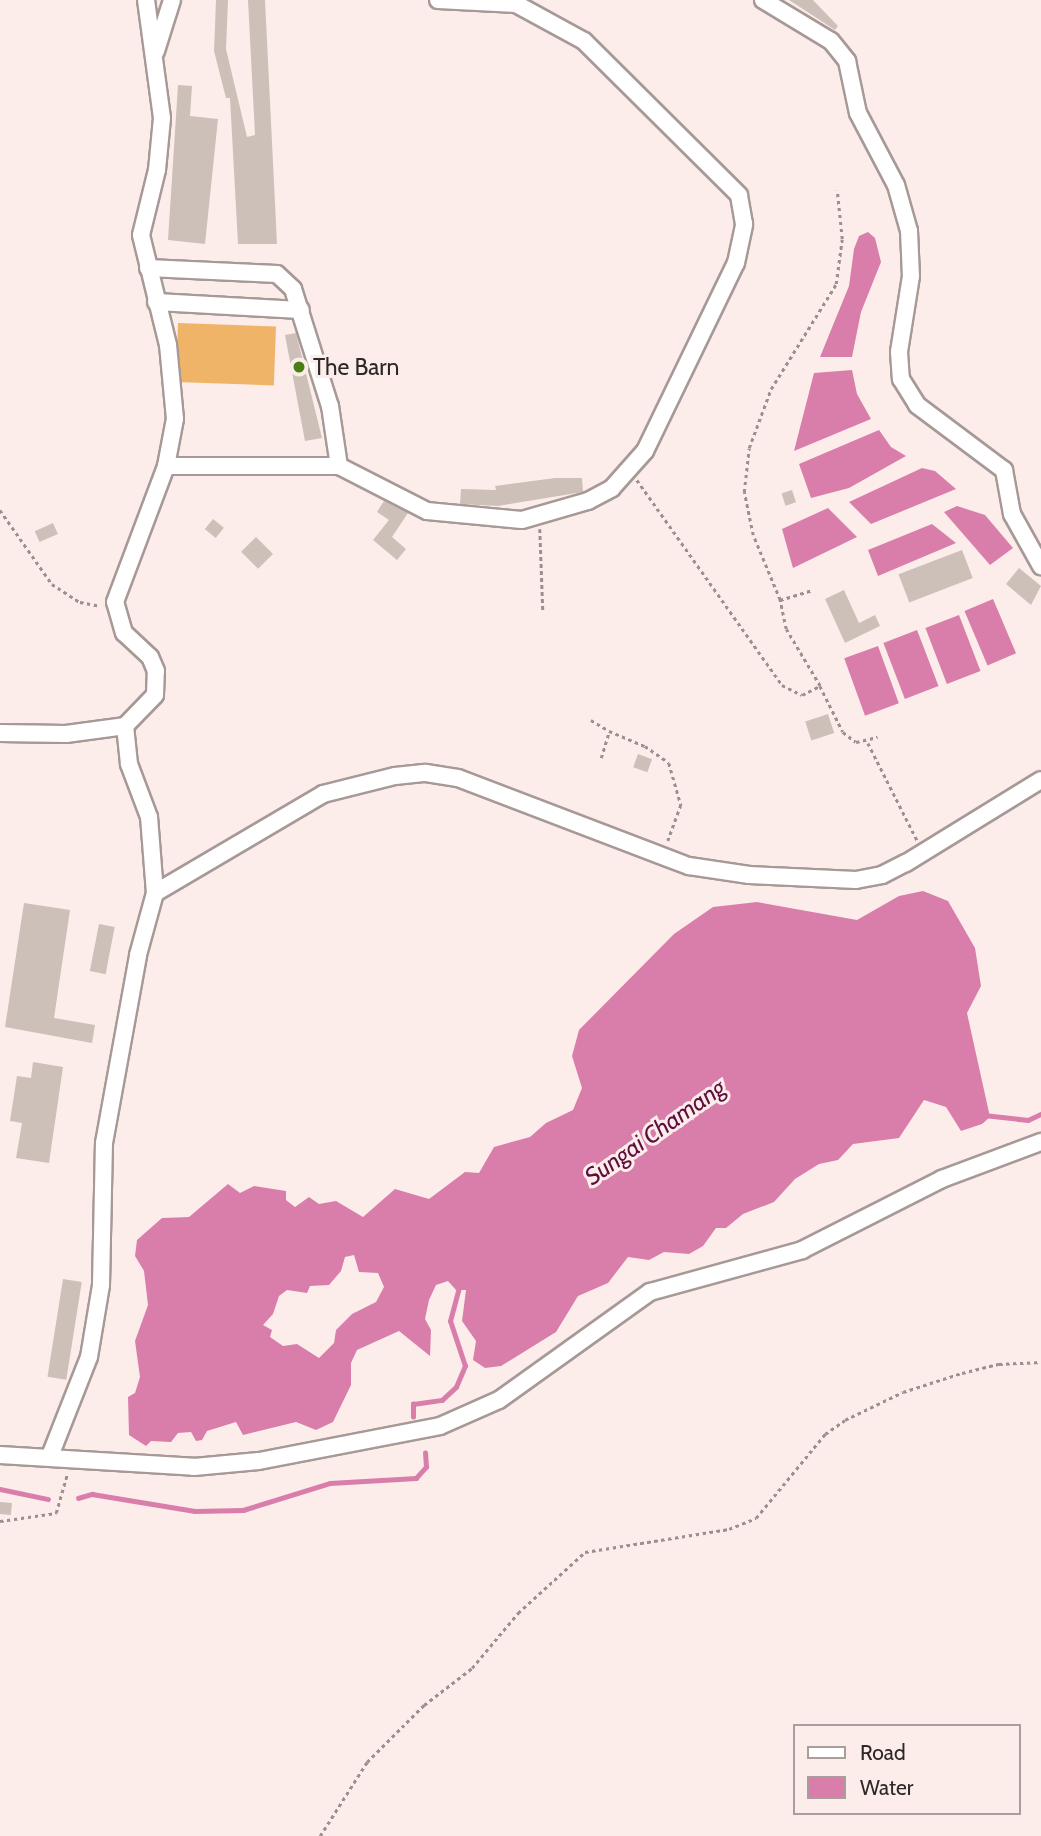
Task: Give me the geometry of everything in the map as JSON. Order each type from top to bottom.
[{"type":"street","points":[[0,733],[66,734],[125,726],[149,705],[157,681],[150,657],[124,633],[115,602],[166,466],[175,394],[164,323],[156,302],[141,235],[161,136],[155,55],[146,0]]},
{"type":"street","points":[[155,55],[172,0]]},
{"type":"street","points":[[166,466],[339,466],[441,515],[509,520],[540,515],[601,495],[631,471],[645,451],[736,263],[744,223],[739,195],[603,56],[576,36],[516,4],[438,0]]},
{"type":"street","points":[[763,0],[831,41],[847,61],[855,105],[896,185],[909,231],[911,276],[899,352],[901,379],[916,405],[1004,470],[1012,514],[1041,566]]},
{"type":"street","points":[[148,268],[277,274],[293,289],[330,406],[339,466]]},
{"type":"street","points":[[156,302],[301,310]]},
{"type":"street","points":[[50,1456],[56,1434],[83,1377],[100,1297],[104,1143],[138,955],[155,893],[149,817],[129,764],[125,726]]},
{"type":"street","points":[[155,893],[323,794],[355,783],[426,773],[477,785],[661,857],[728,872],[856,880],[882,875],[923,853],[1041,780]]},
{"type":"street","points":[[0,1455],[50,1456],[162,1468],[221,1465],[440,1426],[499,1400],[650,1292],[802,1250],[942,1179],[1041,1142]]},
{"type":"path","points":[[837,190],[842,239],[836,284],[771,389],[749,448],[744,492],[753,535],[780,600],[786,629],[820,686],[843,732],[856,742],[868,743],[877,737]]},
{"type":"path","points":[[631,471],[782,685],[802,695],[820,686]]},
{"type":"path","points":[[0,510],[52,584],[80,602],[117,609]]},
{"type":"path","points":[[540,515],[542,610]]},
{"type":"path","points":[[780,600],[812,590]]},
{"type":"path","points":[[591,720],[608,731],[645,747],[669,763],[681,805],[661,857]]},
{"type":"path","points":[[601,758],[608,731]]},
{"type":"path","points":[[868,743],[923,853]]},
{"type":"path","points":[[320,1836],[367,1762],[424,1705],[472,1668],[518,1613],[585,1552],[729,1529],[756,1518],[825,1434],[845,1420],[903,1392],[962,1373],[999,1364],[1041,1362]]},
{"type":"path","points":[[0,1521],[56,1513],[70,1458]]},
{"type":"shaded area","points":[[178,323],[276,326],[274,385],[176,382]]},
{"type":"water","points":[[868,232],[875,238],[881,262],[861,312],[852,357],[820,357],[849,286],[854,249],[859,236]]},
{"type":"water","points":[[852,370],[857,394],[871,419],[794,451],[814,373]]},
{"type":"water","points":[[879,430],[891,447],[906,456],[849,488],[811,498],[799,464]]},
{"type":"water","points":[[922,468],[935,471],[956,489],[871,524],[849,502]]},
{"type":"water","points":[[957,506],[985,515],[1013,548],[990,565],[944,512]]},
{"type":"water","points":[[828,508],[857,537],[793,568],[782,529]]},
{"type":"water","points":[[932,524],[956,543],[878,576],[868,550]]},
{"type":"water","points":[[993,599],[1016,653],[988,665],[964,611]]},
{"type":"water","points":[[959,615],[981,671],[947,684],[925,628]]},
{"type":"water","points":[[917,630],[939,686],[905,699],[883,643]]},
{"type":"water","points":[[878,646],[899,703],[865,716],[844,658]]},
{"type":"water","points":[[923,891],[948,901],[975,948],[981,986],[967,1013],[990,1117],[982,1124],[961,1131],[946,1107],[924,1100],[899,1138],[853,1144],[838,1160],[819,1164],[795,1179],[774,1202],[743,1214],[726,1228],[716,1228],[703,1246],[689,1254],[664,1252],[649,1260],[628,1257],[608,1283],[578,1296],[556,1332],[501,1366],[485,1368],[473,1360],[476,1341],[462,1321],[466,1290],[456,1290],[448,1281],[436,1285],[429,1300],[425,1319],[431,1330],[430,1356],[399,1331],[357,1350],[351,1363],[351,1385],[333,1422],[316,1430],[296,1422],[243,1435],[236,1422],[207,1431],[202,1440],[196,1441],[191,1432],[178,1433],[171,1442],[151,1441],[146,1446],[129,1435],[128,1397],[135,1393],[140,1377],[135,1341],[148,1305],[144,1271],[135,1256],[137,1240],[162,1218],[189,1217],[228,1184],[240,1193],[254,1186],[286,1191],[286,1200],[295,1207],[309,1197],[319,1204],[336,1201],[363,1217],[395,1189],[429,1199],[465,1172],[479,1173],[494,1147],[530,1137],[546,1123],[573,1110],[582,1088],[572,1056],[579,1030],[674,934],[713,907],[757,902],[857,920],[899,896]],"holes":[[[354,1255],[359,1272],[378,1273],[384,1287],[376,1302],[352,1314],[336,1330],[334,1343],[319,1358],[297,1344],[283,1346],[270,1337],[272,1330],[263,1325],[273,1314],[279,1296],[287,1290],[307,1293],[310,1286],[329,1285],[341,1271],[345,1257]]]},
{"type":"building","points":[[216,0],[228,0],[226,49],[247,137],[255,135],[248,0],[265,0],[277,244],[238,244],[230,98],[226,98],[214,51]]},
{"type":"building","points":[[789,0],[813,0],[838,26],[835,30]]},
{"type":"building","points":[[178,85],[192,86],[190,116],[218,119],[205,244],[168,240]]},
{"type":"building","points":[[296,333],[322,438],[305,441],[285,335]]},
{"type":"building","points":[[555,478],[582,478],[583,492],[498,506],[460,504],[461,489],[496,490],[495,486]]},
{"type":"building","points":[[792,490],[796,502],[786,506],[782,493]]},
{"type":"building","points":[[384,501],[408,513],[392,537],[406,549],[397,560],[373,540],[389,520],[377,512]]},
{"type":"building","points":[[213,519],[224,528],[216,538],[205,529]]},
{"type":"building","points":[[53,523],[58,534],[40,542],[35,531]]},
{"type":"building","points":[[256,537],[273,554],[258,569],[241,552]]},
{"type":"building","points":[[962,550],[973,578],[909,602],[899,574]]},
{"type":"building","points":[[1019,568],[1041,586],[1031,605],[1006,584]]},
{"type":"building","points":[[844,590],[859,623],[875,615],[880,626],[845,643],[825,599]]},
{"type":"building","points":[[828,714],[834,733],[811,740],[805,721]]},
{"type":"building","points":[[638,754],[652,759],[647,772],[633,767]]},
{"type":"building","points":[[24,903],[70,910],[54,1018],[95,1025],[92,1043],[5,1027]]},
{"type":"building","points":[[99,924],[115,927],[106,974],[90,971]]},
{"type":"building","points":[[33,1062],[63,1067],[49,1163],[16,1158],[22,1123],[10,1121],[17,1076],[31,1078]]},
{"type":"building","points":[[63,1279],[82,1282],[66,1380],[48,1377]]},
{"type":"building","points":[[0,1502],[12,1503],[11,1515],[0,1514]]},
{"type":"waterway","name":"Sungai Chamang","points":[[984,1115],[1028,1120],[1041,1114]]},
{"type":"waterway","name":"Sungai Chamang","points":[[413,1417],[413,1404],[442,1400],[456,1387],[465,1366],[450,1321],[459,1288]]},
{"type":"waterway","name":"Sungai Chamang","points":[[78,1498],[92,1494],[195,1511],[243,1510],[330,1483],[416,1478],[426,1467],[425,1453]]},
{"type":"waterway","name":"Sungai Chamang","points":[[0,1489],[48,1499]]},
{"type":"place","name":"The Barn","points":[[299,367]]}]
